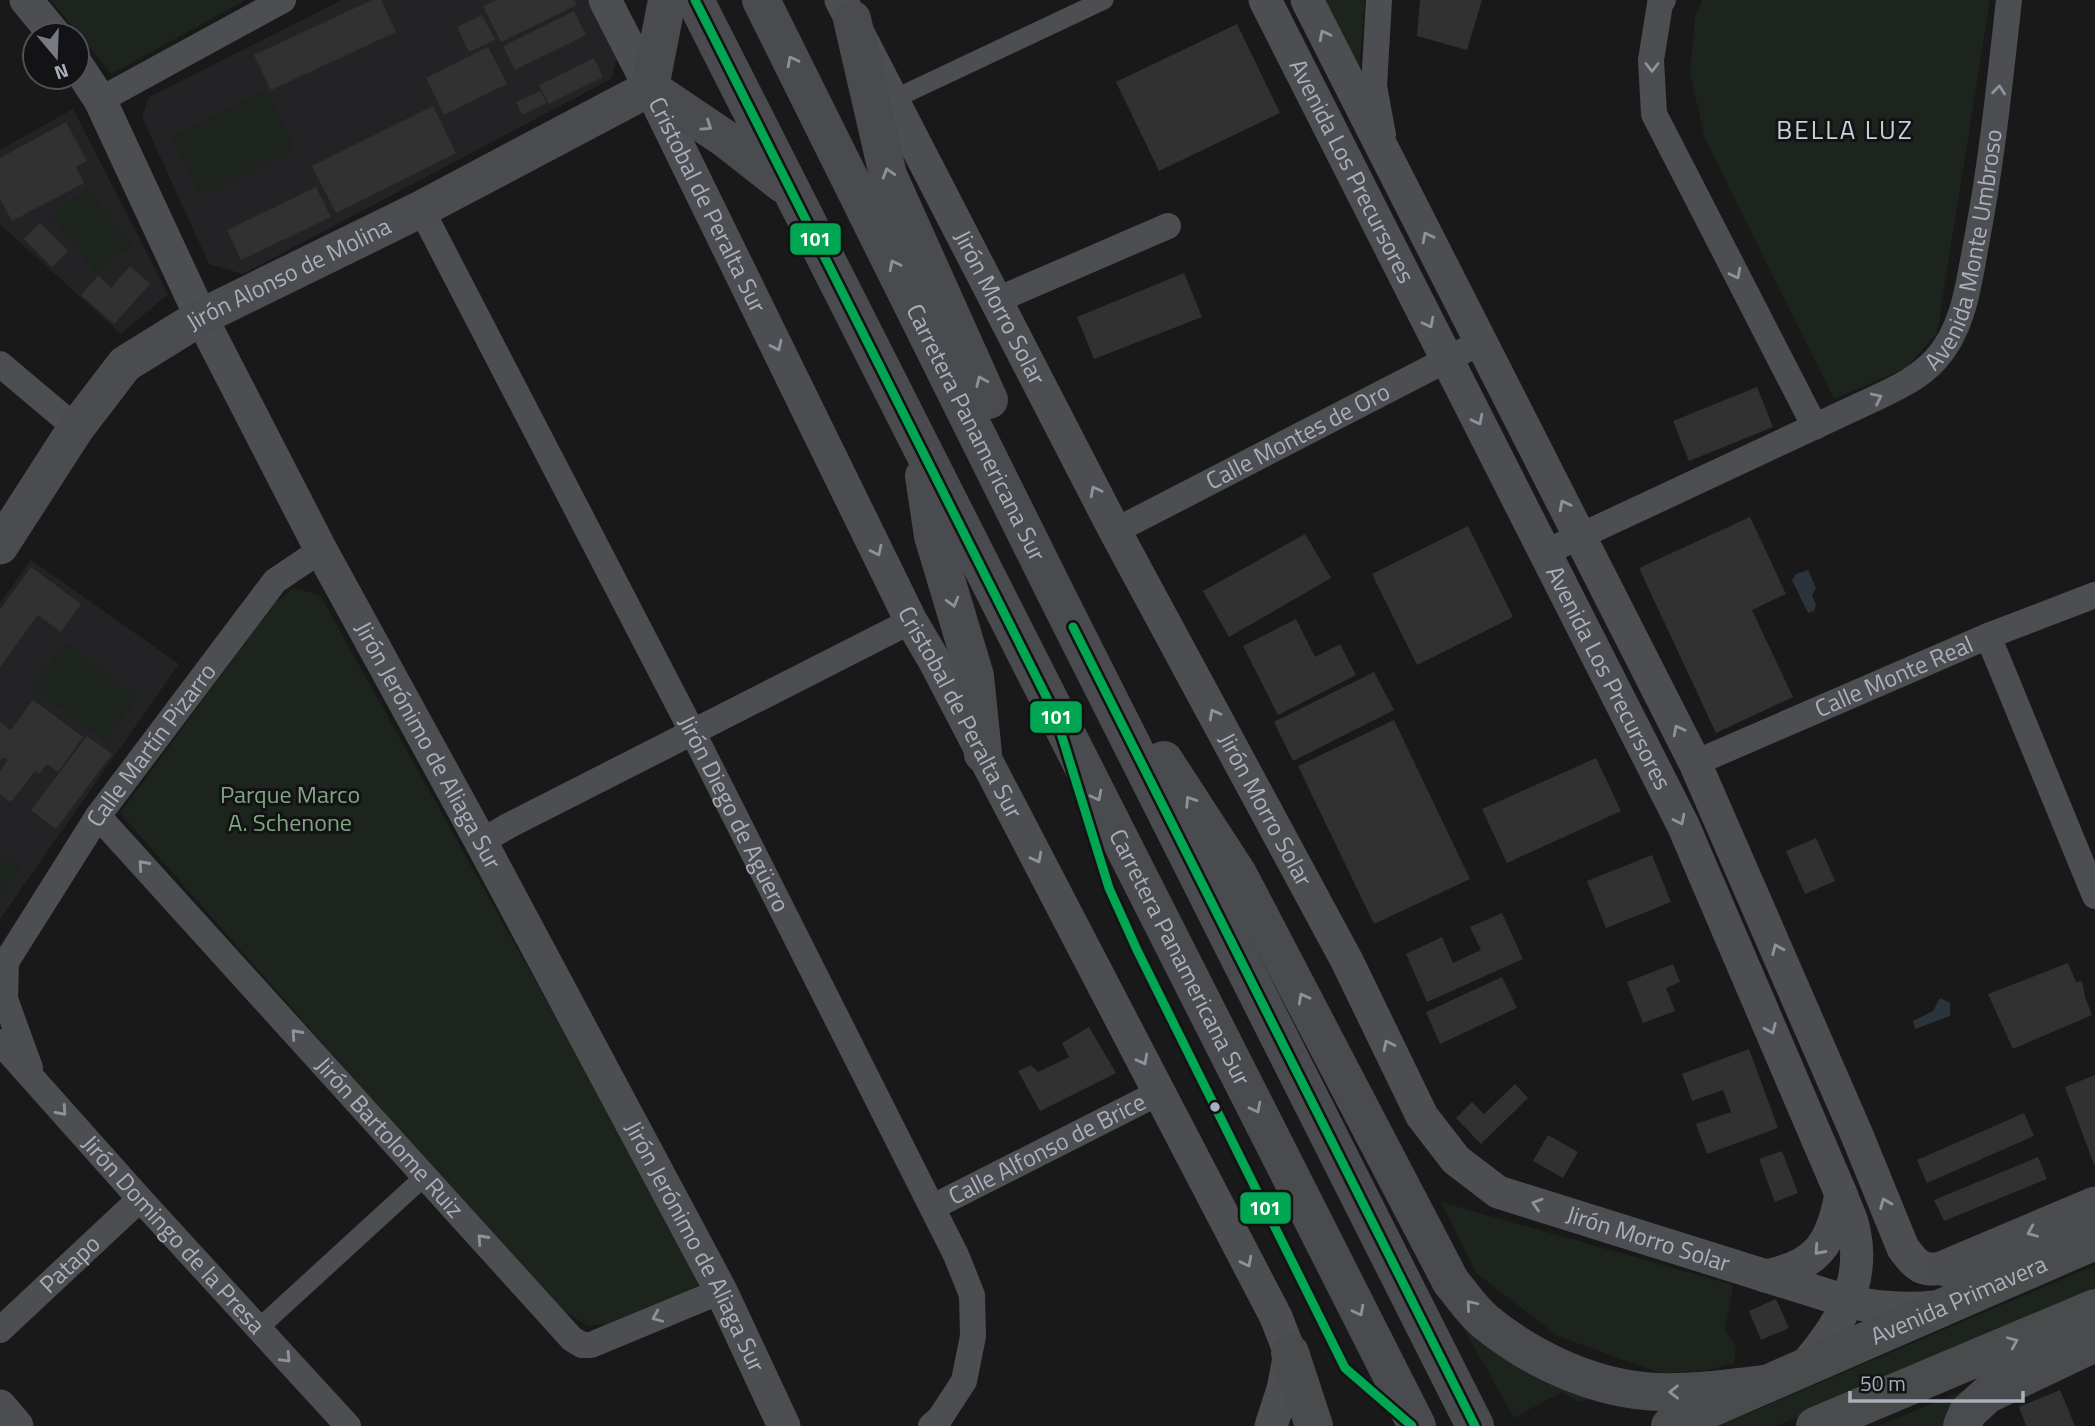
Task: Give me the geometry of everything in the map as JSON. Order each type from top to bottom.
[{"type":"highway","points":[[667,0],[650,88],[727,140],[793,191]]},
{"type":"highway","name":"Carretera Panamericana Sur","points":[[695,0],[1417,1426]]},
{"type":"highway","name":"Carretera Panamericana Sur","points":[[761,0],[1060,602],[1474,1424]]},
{"type":"highway","points":[[847,9],[888,175],[1026,481],[1040,561]]},
{"type":"highway","points":[[919,439],[933,536],[975,676],[983,754]]},
{"type":"highway","points":[[1060,602],[1238,874],[1451,1282],[1485,1322],[1539,1358],[1603,1384],[1657,1392],[1709,1391],[1766,1384]]},
{"type":"highway","points":[[1962,1426],[1968,1412],[1988,1394],[2095,1343]]},
{"type":"main road","name":"Jirón Alonso de Molina","points":[[0,546],[76,428],[125,364],[201,317],[421,209],[650,88]]},
{"type":"main road","name":"Avenida Primavera","points":[[1946,1268],[2095,1205]]},
{"type":"main road","name":"Avenida Primavera","points":[[1670,1426],[2095,1241]]},
{"type":"main road","points":[[1815,1426],[2095,1308]]},
{"type":"main road","points":[[1290,1353],[1314,1426]]},
{"type":"street","points":[[26,0],[43,21]]},
{"type":"street","points":[[100,100],[282,0]]},
{"type":"street","name":"Cristobal de Peralta Sur","points":[[605,0],[911,621],[934,660],[1160,1092],[1276,1317],[1290,1353]]},
{"type":"street","points":[[894,99],[1104,0]]},
{"type":"street","name":"Avenida Los Precursores","points":[[1265,0],[1683,825],[1841,1194],[1854,1229],[1856,1274],[1849,1302],[1836,1327],[1802,1369]]},
{"type":"street","name":"Avenida Los Precursores","points":[[1307,0],[1695,763],[1857,1135],[1903,1248],[1915,1264],[1927,1270],[1946,1268]]},
{"type":"street","points":[[1379,0],[1374,86],[1387,158]]},
{"type":"street","points":[[1663,0],[1660,4],[1651,60],[1654,114],[1815,427]]},
{"type":"street","name":"Avenida Monte Umbroso","points":[[1544,553],[1912,380],[1936,358],[1956,327],[1967,293],[1990,167],[2009,0]]},
{"type":"street","name":"Jirón Morro Solar","points":[[847,9],[1115,531],[1347,961],[1422,1116],[1456,1160],[1498,1192],[1849,1302],[1907,1310],[1942,1307]]},
{"type":"street","name":"Jirón Jerónimo de Aliaga Sur","points":[[91,86],[100,100],[201,317],[321,550],[721,1291],[783,1426]]},
{"type":"street","name":"Jirón Diego de Agüero","points":[[421,209],[693,733],[933,1207],[972,1295],[973,1336],[964,1381],[940,1418],[931,1426]]},
{"type":"street","points":[[997,300],[1168,226]]},
{"type":"street","name":"Calle Montes de Oro","points":[[1115,531],[1481,342]]},
{"type":"street","points":[[0,364],[76,428]]},
{"type":"street","name":"Calle Martín Pizarro","points":[[34,1080],[5,999],[3,963],[98,816],[275,582],[321,550]]},
{"type":"street","name":"Calle Monte Real","points":[[1695,763],[1988,636],[2095,595]]},
{"type":"street","points":[[481,842],[911,621]]},
{"type":"street","points":[[1988,636],[2095,896]]},
{"type":"street","name":"Jirón Bartolome Ruiz","points":[[98,816],[572,1339],[582,1345],[591,1345],[721,1291]]},
{"type":"street","name":"Jirón Domingo de la Presa","points":[[0,1042],[348,1426]]},
{"type":"street","name":"Calle Alfonso de Brice","points":[[933,1207],[1160,1092]]},
{"type":"street","points":[[1824,1152],[1836,1162],[1843,1164],[1850,1161],[1859,1153],[1857,1135]]},
{"type":"street","points":[[258,1328],[425,1176]]},
{"type":"street","points":[[1765,1276],[1788,1272],[1818,1251],[1826,1242],[1836,1221],[1841,1194]]},
{"type":"street","name":"Patapo","points":[[0,1330],[140,1199]]},
{"type":"street","points":[[1271,1426],[1283,1389],[1290,1353]]},
{"type":"street","points":[[0,1406],[17,1426]]},
{"type":"shaded area","points":[[342,0],[590,0],[618,55],[611,79],[243,274],[209,264],[142,117],[149,97]]},
{"type":"shaded area","points":[[73,109],[168,294],[121,334],[0,224],[0,150]]},
{"type":"shaded area","points":[[31,560],[179,664],[0,919],[0,603]]},
{"type":"shaded area","points":[[1808,570],[1816,588],[1812,595],[1816,605],[1814,611],[1808,613],[1792,580],[1796,574]]},
{"type":"shaded area","points":[[1940,998],[1950,1003],[1950,1016],[1915,1029],[1913,1021],[1933,1011]]},
{"type":"green space","points":[[51,0],[244,0],[111,74],[91,49],[91,21],[68,21]]},
{"type":"green space","points":[[1317,0],[1365,0],[1357,92]]},
{"type":"green space","points":[[1702,0],[1990,0],[1937,333],[1906,368],[1834,399],[1705,139],[1690,74],[1695,18]]},
{"type":"green space","points":[[266,90],[295,148],[202,195],[172,137]]},
{"type":"green space","points":[[87,188],[132,245],[96,273],[51,216]]},
{"type":"green space","name":"Parque Marco A. Schenone","points":[[294,588],[320,595],[704,1283],[626,1323],[588,1326],[551,1303],[120,813],[275,602]]},
{"type":"green space","points":[[65,643],[138,698],[105,742],[32,687]]},
{"type":"green space","points":[[0,854],[20,868],[0,894]]},
{"type":"green space","points":[[1441,1202],[1733,1285],[1725,1330],[1736,1347],[1734,1363],[1704,1371],[1660,1373],[1558,1336],[1476,1273]]},
{"type":"green space","points":[[2095,1265],[2095,1290],[1776,1426],[1719,1426]]},
{"type":"green space","points":[[1445,1295],[1606,1393],[1579,1402],[1562,1392],[1514,1418]]},
{"type":"green space","points":[[1965,1390],[1945,1426],[1878,1426]]},
{"type":"building","points":[[372,0],[381,0],[396,32],[271,90],[254,55]]},
{"type":"building","points":[[496,0],[574,0],[577,5],[501,42],[483,6]]},
{"type":"building","points":[[1420,0],[1482,0],[1467,50],[1417,36]]},
{"type":"building","points":[[574,11],[586,35],[515,70],[503,46]]},
{"type":"building","points":[[482,15],[495,40],[469,52],[457,27]]},
{"type":"building","points":[[1237,24],[1280,113],[1159,171],[1116,82]]},
{"type":"building","points":[[488,47],[507,84],[444,115],[426,78]]},
{"type":"building","points":[[594,58],[603,77],[549,104],[539,85]]},
{"type":"building","points":[[540,91],[547,103],[522,115],[516,102]]},
{"type":"building","points":[[433,106],[456,153],[336,213],[312,166]]},
{"type":"building","points":[[66,122],[87,161],[76,167],[84,183],[12,221],[0,198],[0,158]]},
{"type":"building","points":[[316,187],[331,217],[241,260],[227,230]]},
{"type":"building","points":[[40,223],[68,251],[52,267],[24,239]]},
{"type":"building","points":[[130,266],[150,284],[114,324],[81,295],[98,276],[111,288]]},
{"type":"building","points":[[1184,273],[1202,317],[1094,359],[1077,317]]},
{"type":"building","points":[[1757,387],[1773,427],[1689,461],[1673,421]]},
{"type":"building","points":[[1750,517],[1786,594],[1752,610],[1793,697],[1716,733],[1639,568]]},
{"type":"building","points":[[1468,526],[1513,617],[1417,665],[1372,574]]},
{"type":"building","points":[[1305,534],[1331,578],[1229,637],[1203,591]]},
{"type":"building","points":[[31,567],[81,604],[61,632],[38,615],[0,667],[0,610]]},
{"type":"building","points":[[1296,619],[1315,657],[1340,644],[1356,675],[1278,715],[1243,646]]},
{"type":"building","points":[[1374,672],[1394,710],[1293,761],[1274,722]]},
{"type":"building","points":[[33,700],[83,737],[58,772],[47,764],[39,774],[35,771],[11,802],[0,794],[0,771],[8,760],[3,757],[0,761],[0,722],[11,730]]},
{"type":"building","points":[[1394,720],[1470,879],[1374,924],[1298,766]]},
{"type":"building","points":[[87,736],[112,754],[56,829],[31,810]]},
{"type":"building","points":[[1596,758],[1621,811],[1507,863],[1482,809]]},
{"type":"building","points":[[1816,838],[1835,881],[1805,894],[1786,851]]},
{"type":"building","points":[[1652,855],[1671,902],[1606,928],[1587,881]]},
{"type":"building","points":[[1502,913],[1523,959],[1427,1002],[1406,954],[1442,937],[1453,963],[1481,950],[1470,927]]},
{"type":"building","points":[[2068,963],[2076,982],[2082,981],[2092,1015],[2013,1049],[1988,994]]},
{"type":"building","points":[[1673,964],[1680,982],[1666,988],[1675,1011],[1643,1023],[1627,982]]},
{"type":"building","points":[[1502,977],[1517,1008],[1440,1044],[1426,1012]]},
{"type":"building","points":[[1089,1027],[1116,1073],[1040,1111],[1018,1071],[1031,1065],[1038,1072],[1069,1057],[1062,1043]]},
{"type":"building","points":[[1749,1049],[1778,1128],[1707,1154],[1696,1124],[1731,1112],[1723,1090],[1692,1101],[1682,1074]]},
{"type":"building","points":[[2095,1075],[2095,1167],[2065,1087]]},
{"type":"building","points":[[1515,1084],[1528,1098],[1481,1144],[1456,1118],[1472,1102],[1484,1114]]},
{"type":"building","points":[[2024,1113],[2034,1136],[1927,1183],[1917,1160]]},
{"type":"building","points":[[1548,1135],[1578,1152],[1563,1178],[1533,1161]]},
{"type":"building","points":[[1782,1151],[1798,1193],[1775,1202],[1759,1159]]},
{"type":"building","points":[[2038,1157],[2047,1179],[1944,1221],[1934,1200]]},
{"type":"building","points":[[1776,1299],[1789,1328],[1761,1340],[1749,1311]]},
{"type":"building","points":[[2060,1390],[2075,1426],[2026,1426],[2019,1407]]},
{"type":"transit line","name":"101","points":[[695,0],[1055,714],[1109,888],[1137,950],[1345,1368],[1412,1426]]},
{"type":"transit line","name":"101","points":[[1073,627],[1475,1426]]},
{"type":"district","name":"BELLA LUZ","points":[[1845,130]]}]
